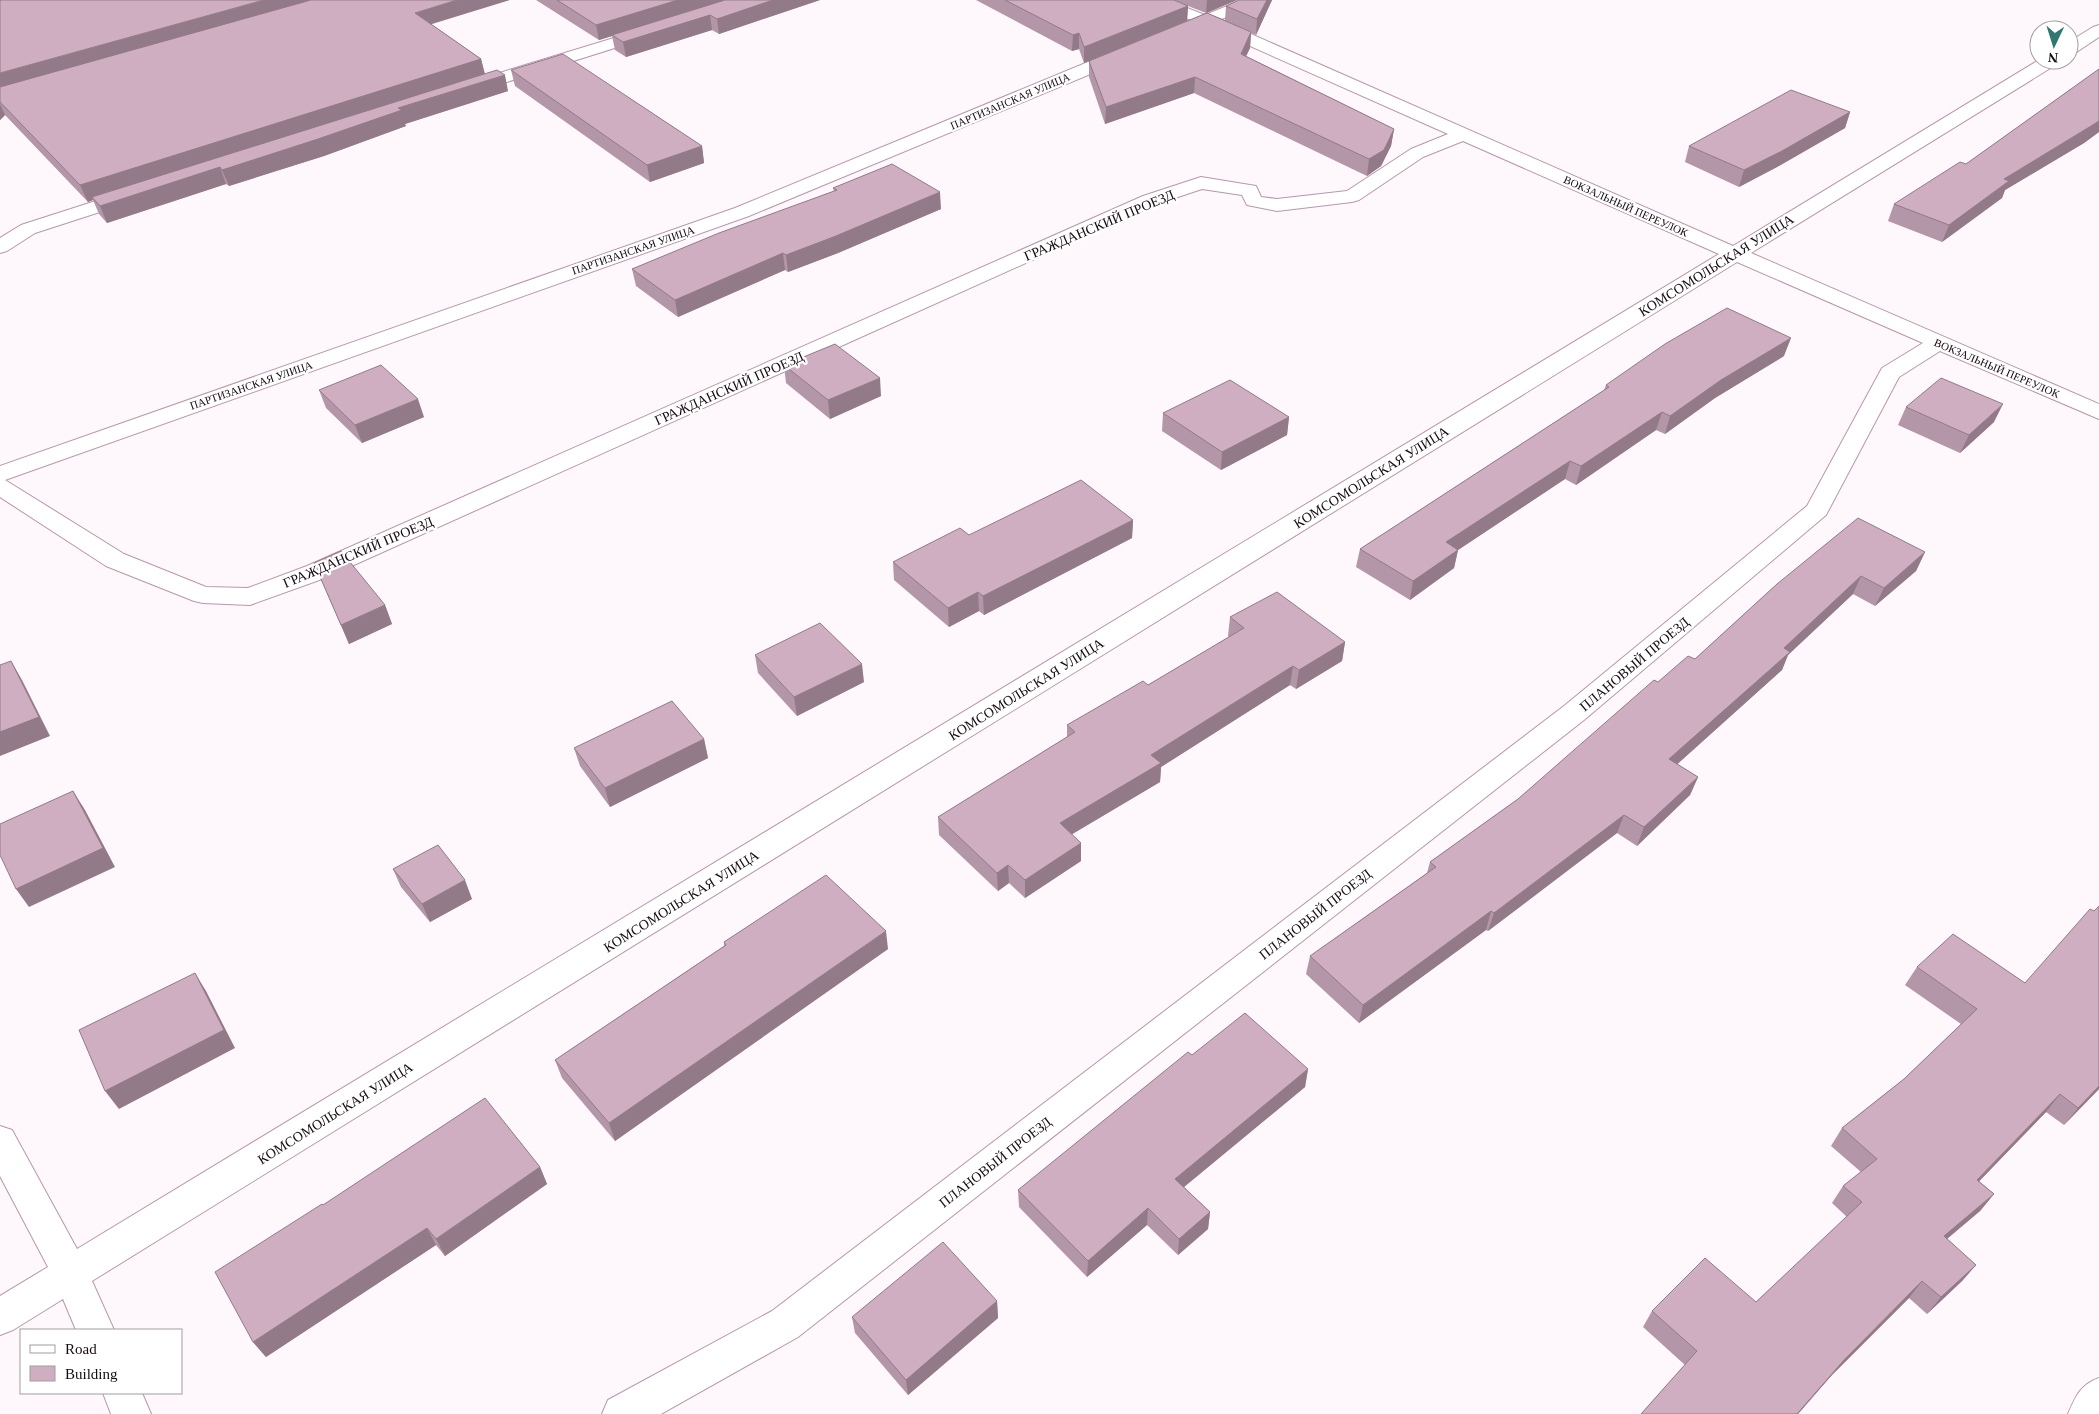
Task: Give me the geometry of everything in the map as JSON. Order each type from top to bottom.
[{"type":"street","name":"ВОКЗАЛЬНЫЙ ПЕРЕУЛОК","points":[[1153,0],[1204,20],[1734,254],[2099,412]]},
{"type":"street","points":[[1168,35],[1256,0]]},
{"type":"street","points":[[456,92],[662,28]]},
{"type":"street","points":[[2079,43],[2099,30]]},
{"type":"street","name":"ПАРТИЗАНСКАЯ УЛИЦА","points":[[0,474],[742,212],[1141,47]]},
{"type":"street","name":"КОМСОМОЛЬСКАЯ УЛИЦА","points":[[0,1318],[2035,70]]},
{"type":"street","name":"ГРАЖДАНСКИЙ ПРОЕЗД","points":[[0,486],[115,560],[203,595],[250,597],[316,572],[1150,200],[1201,183],[1249,190],[1254,201],[1278,205],[1352,196],[1417,153],[1463,134]]},
{"type":"street","points":[[0,247],[28,229],[151,189]]},
{"type":"street","name":"ПЛАНОВЫЙ ПРОЕЗД","points":[[622,1414],[784,1324],[1574,714],[1817,510],[1890,373],[1938,342]]},
{"type":"street","points":[[0,1141],[71,1276],[95,1329]]},
{"type":"street","points":[[122,1394],[131,1414]]},
{"type":"street","points":[[2088,1414],[2099,1397]]},
{"type":"building","points":[[0,0],[264,0],[0,73]]},
{"type":"building","points":[[311,0],[457,0],[415,13],[481,59],[80,185],[0,102],[0,87]]},
{"type":"building","points":[[557,0],[678,0],[596,25]]},
{"type":"building","points":[[725,0],[773,0],[717,19],[710,15],[623,42],[612,35]]},
{"type":"building","points":[[1005,0],[1174,0],[1188,6],[1084,47],[1079,33],[1073,35]]},
{"type":"building","points":[[1239,0],[1267,0],[1257,19],[1226,6]]},
{"type":"building","points":[[1207,13],[1251,32],[1241,54],[1394,129],[1384,150],[1369,159],[1195,77],[1106,107],[1089,61]]},
{"type":"building","points":[[563,54],[702,146],[647,165],[511,70]]},
{"type":"building","points":[[2099,69],[2099,121],[2004,179],[2009,181],[1949,225],[1894,204],[1960,162],[1966,164]]},
{"type":"building","points":[[497,70],[505,75],[398,108],[402,110],[222,170],[220,167],[100,206],[92,197]]},
{"type":"building","points":[[1791,90],[1850,112],[1782,151],[1744,170],[1689,146]]},
{"type":"building","points":[[892,164],[940,192],[836,236],[786,255],[783,253],[675,300],[632,269],[719,233],[837,190],[833,188]]},
{"type":"building","points":[[1727,308],[1791,338],[1721,380],[1670,416],[1662,412],[1581,466],[1570,461],[1446,542],[1458,550],[1413,581],[1360,549],[1609,387],[1606,385],[1665,344]]},
{"type":"building","points":[[835,344],[880,378],[828,400],[784,365]]},
{"type":"building","points":[[381,365],[418,399],[355,425],[319,390]]},
{"type":"building","points":[[1941,378],[2003,404],[1969,435],[1906,407]]},
{"type":"building","points":[[1230,380],[1289,417],[1222,452],[1163,413]]},
{"type":"building","points":[[1081,480],[1133,520],[983,596],[978,592],[948,608],[893,562],[960,528],[969,535]]},
{"type":"building","points":[[1858,518],[1925,552],[1884,588],[1861,576],[1784,648],[1790,652],[1669,759],[1698,777],[1644,827],[1624,815],[1494,913],[1491,911],[1363,1005],[1310,956],[1436,867],[1430,862],[1518,799],[1654,680],[1658,682],[1688,656],[1695,659],[1777,584]]},
{"type":"building","points":[[341,551],[385,605],[341,625],[314,563]]},
{"type":"building","points":[[1277,592],[1345,642],[1299,670],[1293,666],[1151,755],[1161,763],[1060,823],[1081,843],[1025,880],[1008,865],[997,873],[938,817],[1075,732],[1067,725],[1143,681],[1148,685],[1244,628],[1230,617]]},
{"type":"building","points":[[820,623],[862,664],[794,697],[755,655]]},
{"type":"building","points":[[11,661],[39,717],[0,732],[0,665]]},
{"type":"building","points":[[672,701],[704,739],[605,788],[574,748]]},
{"type":"building","points":[[73,791],[103,848],[16,889],[0,855],[0,824]]},
{"type":"building","points":[[438,845],[465,880],[422,904],[393,869]]},
{"type":"building","points":[[826,875],[886,931],[609,1123],[555,1060],[726,945],[724,942]]},
{"type":"building","points":[[2099,906],[2099,1086],[2078,1108],[2060,1094],[1977,1180],[1994,1194],[1944,1236],[1976,1265],[1941,1297],[1922,1281],[1844,1360],[1797,1414],[1641,1414],[1697,1351],[1652,1311],[1705,1258],[1756,1302],[1862,1202],[1843,1186],[1877,1159],[1842,1128],[1904,1079],[1977,1009],[1917,967],[1953,934],[2025,983],[2090,909],[2094,911]]},
{"type":"building","points":[[195,973],[224,1030],[105,1091],[79,1030]]},
{"type":"building","points":[[1245,1013],[1308,1069],[1175,1179],[1210,1212],[1179,1239],[1148,1208],[1088,1261],[1018,1190],[1188,1052],[1192,1055]]},
{"type":"building","points":[[485,1098],[540,1167],[436,1239],[427,1228],[253,1342],[215,1272],[323,1205]]},
{"type":"building","points":[[943,1242],[997,1301],[906,1380],[852,1317]]}]
